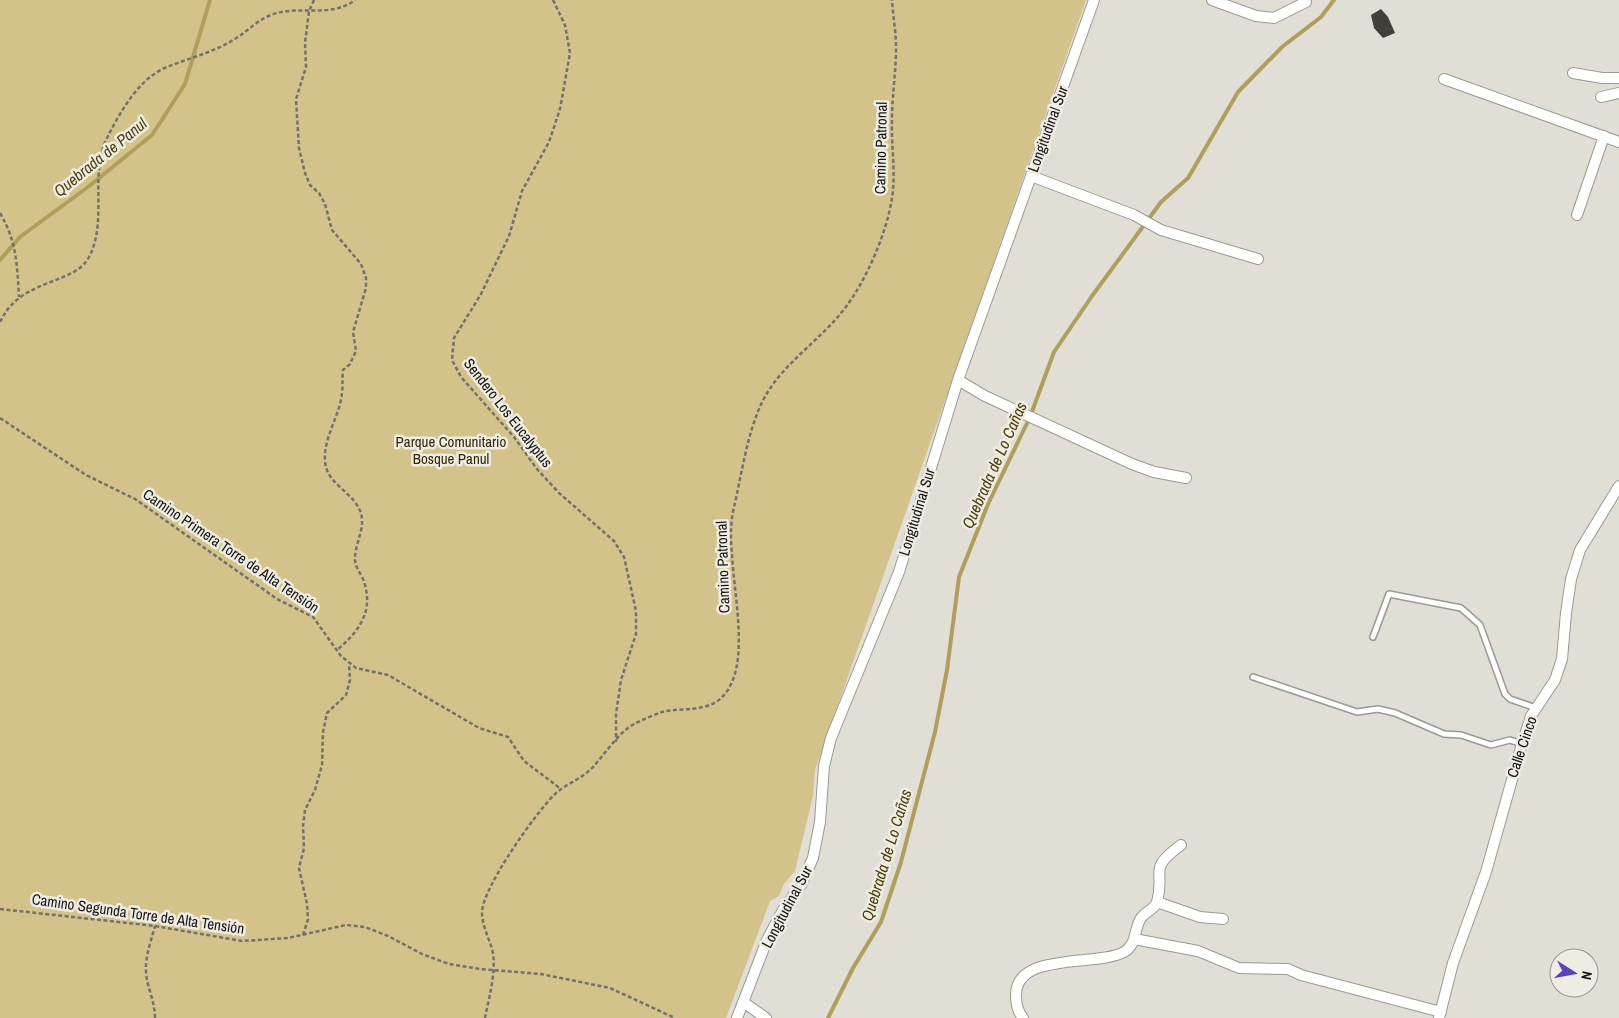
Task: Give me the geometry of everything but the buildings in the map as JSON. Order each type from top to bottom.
[{"type":"street","name":"Longitudinal Sur","points":[[737,1018],[767,940],[783,910],[801,885],[813,858],[820,822],[824,766],[831,738],[899,572],[958,380],[1094,0]]},
{"type":"street","points":[[1212,0],[1256,16],[1274,18],[1306,2]]},
{"type":"street","points":[[1573,73],[1588,77],[1619,78]]},
{"type":"street","points":[[1444,79],[1518,108],[1619,142]]},
{"type":"street","points":[[1601,97],[1619,93]]},
{"type":"street","points":[[1577,215],[1604,136]]},
{"type":"street","points":[[1031,176],[1134,215],[1161,230],[1258,259]]},
{"type":"street","points":[[958,380],[1039,422],[1071,434],[1132,464],[1154,472],[1186,478]]},
{"type":"street","name":"Calle Cinco","points":[[1440,1015],[1453,963],[1486,872],[1522,744],[1536,708],[1555,680],[1562,659],[1571,579],[1580,550],[1619,486]]},
{"type":"street","points":[[1023,1018],[1016,1003],[1016,991],[1020,979],[1028,972],[1049,965],[1106,957],[1124,952],[1134,938],[1142,917],[1157,902],[1159,867],[1164,858],[1181,845]]},
{"type":"street","points":[[1157,902],[1200,916],[1223,919]]},
{"type":"street","points":[[1134,938],[1198,951],[1239,968],[1288,969],[1301,975],[1440,1015]]},
{"type":"street","points":[[743,1002],[766,1018]]},
{"type":"lane","points":[[1373,637],[1389,594],[1461,608],[1480,625],[1505,694],[1510,699],[1536,708]]},
{"type":"lane","points":[[1253,677],[1356,712],[1378,708],[1395,713],[1444,734],[1461,735],[1491,745],[1510,740],[1522,744]]},
{"type":"path","points":[[314,0],[310,11],[306,43],[306,67],[296,99],[299,148],[310,185],[319,193],[325,204],[332,230],[361,264],[366,288],[353,332],[356,351],[350,364],[343,370],[342,393],[326,457],[326,468],[333,479],[358,506],[363,523],[355,557],[358,571],[365,584],[367,601],[363,620],[355,634],[337,650]]},
{"type":"path","points":[[0,322],[19,297],[35,287],[71,274],[88,259],[95,239],[102,152],[107,138],[138,88],[149,77],[165,67],[206,54],[234,40],[270,15],[290,10],[329,11],[348,5],[355,0]]},
{"type":"path","name":"Sendero Los Eucalyptus","points":[[553,0],[565,25],[570,53],[560,109],[549,142],[522,191],[509,236],[481,294],[454,338],[452,360],[461,377],[514,437],[559,494],[614,541],[624,557],[636,611],[636,634],[621,680],[616,714],[616,742]]},
{"type":"path","name":"Camino Patronal","points":[[486,1018],[494,970],[492,950],[484,926],[482,911],[485,898],[495,878],[542,809],[561,789],[590,771],[631,726],[661,712],[701,707],[714,703],[724,695],[736,674],[739,643],[730,547],[731,517],[756,414],[769,388],[845,308],[864,277],[884,229],[892,198],[894,166],[892,122],[896,46],[892,0]]},
{"type":"path","points":[[0,213],[12,234],[16,251],[19,297]]},
{"type":"path","name":"Camino Primera Torre de Alta Tensión","points":[[0,418],[86,475],[135,499],[277,599],[313,617],[337,650],[356,668],[388,675],[479,728],[508,737],[524,761],[561,789]]},
{"type":"path","points":[[303,935],[308,919],[300,868],[304,848],[303,826],[305,810],[315,790],[322,765],[322,732],[327,713],[346,695],[350,680],[348,662]]},
{"type":"path","name":"Camino Segunda Torre de Alta Tensión","points":[[0,909],[156,926],[242,941],[288,938],[346,925],[365,927],[388,936],[422,954],[449,964],[541,974],[610,988],[675,1018]]},
{"type":"path","points":[[155,1018],[155,1005],[146,973],[146,957],[156,926]]},
{"type":"green space","name":"Parque Comunitario Bosque Panul","points":[[0,0],[1086,0],[815,770],[813,796],[795,871],[784,884],[779,896],[770,901],[726,1018],[0,1018]]},
{"type":"waterway","name":"Quebrada de Panul","points":[[0,260],[20,237],[88,187],[152,135],[185,84],[210,0]]},
{"type":"waterway","name":"Quebrada de Lo Cañas","points":[[828,1018],[853,968],[881,922],[901,862],[935,732],[947,670],[959,577],[988,504],[1030,417],[1054,352],[1092,296],[1161,202],[1188,178],[1238,92],[1282,47],[1321,17],[1334,0]]}]
